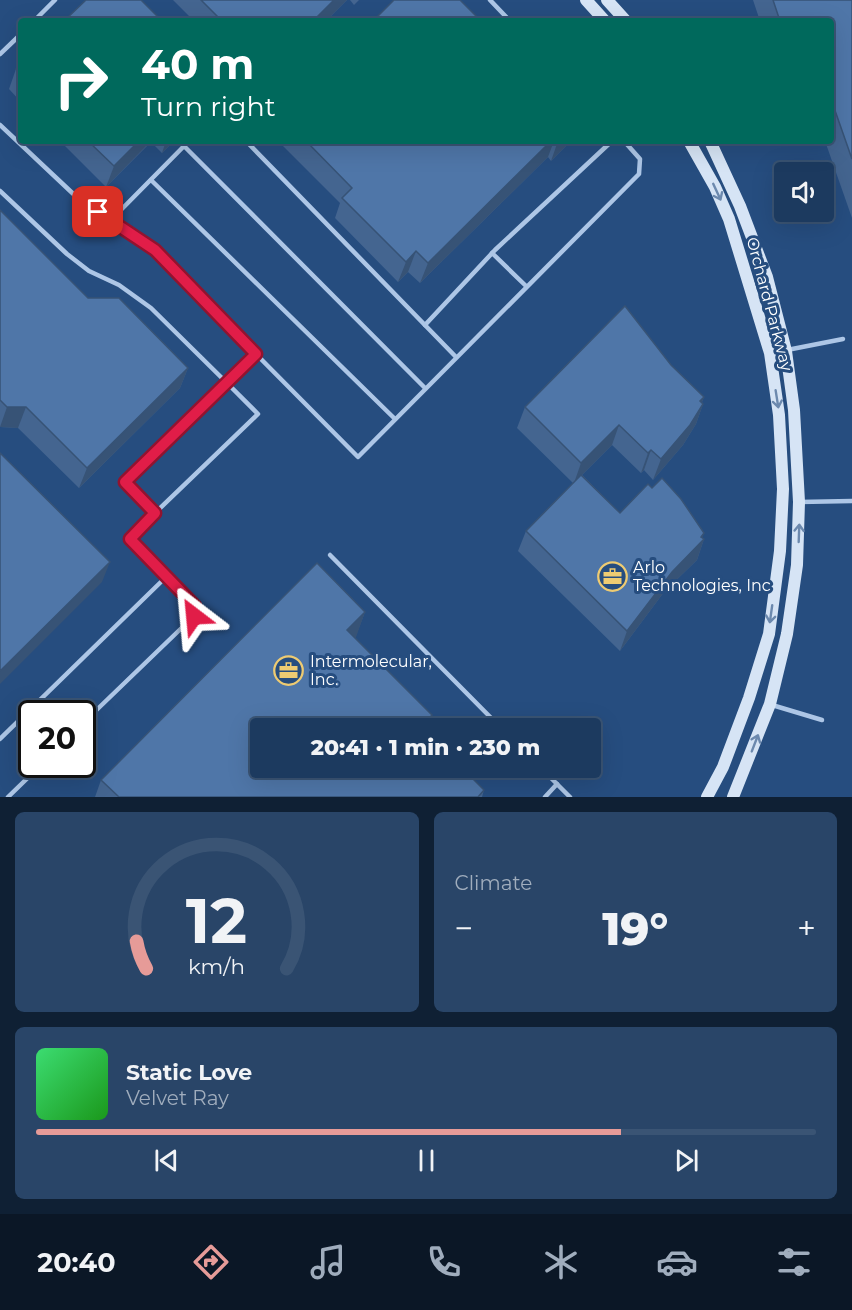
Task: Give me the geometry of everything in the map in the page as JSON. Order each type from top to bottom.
[{"type":"main road","points":[[586,0],[602,18]]},
{"type":"main road","points":[[608,0],[623,18]]},
{"type":"main road","name":"Orchard Parkway","points":[[691,144],[715,187],[729,219],[770,353],[779,415],[783,489],[780,551],[769,634],[749,698],[723,767],[707,797]]},
{"type":"main road","name":"Orchard Parkway","points":[[711,144],[740,206],[767,278],[786,351],[794,410],[800,502],[798,565],[787,634],[770,704],[733,797]]},
{"type":"main road","points":[[770,353],[786,351]]},
{"type":"main road","points":[[783,489],[800,502]]},
{"type":"main road","points":[[749,698],[770,704]]},
{"type":"lane","points":[[37,18],[55,0]]},
{"type":"lane","points":[[490,0],[507,18]]},
{"type":"lane","points":[[0,54],[18,37]]},
{"type":"lane","points":[[0,125],[18,142]]},
{"type":"lane","points":[[20,144],[84,204],[155,250],[358,457],[639,174],[640,159],[627,144]]},
{"type":"lane","points":[[249,144],[456,357]]},
{"type":"lane","points":[[424,325],[492,253],[609,144]]},
{"type":"lane","points":[[111,220],[184,146],[425,388]]},
{"type":"lane","points":[[151,180],[395,419]]},
{"type":"lane","points":[[0,191],[67,254],[89,271],[119,285],[151,308],[258,414],[130,539],[195,606],[194,616],[96,710]]},
{"type":"lane","points":[[492,253],[526,286]]},
{"type":"lane","points":[[786,351],[843,339]]},
{"type":"lane","points":[[155,513],[125,482],[256,354]]},
{"type":"lane","points":[[800,502],[852,501]]},
{"type":"lane","points":[[330,555],[491,718]]},
{"type":"lane","points":[[0,739],[166,577]]},
{"type":"lane","points":[[770,704],[822,720]]},
{"type":"lane","points":[[8,797],[28,778]]},
{"type":"lane","points":[[551,778],[570,797]]},
{"type":"lane","points":[[545,797],[557,784]]},
{"type":"building","points":[[86,0],[141,0],[159,18],[67,18]]},
{"type":"building","points":[[201,0],[334,0],[316,18],[219,18]]},
{"type":"building","points":[[394,0],[460,0],[478,18],[376,18]]},
{"type":"building","points":[[773,0],[852,0],[852,159],[834,108],[834,18],[779,18]]},
{"type":"building","points":[[91,144],[136,144],[114,166]]},
{"type":"building","points":[[309,144],[548,144],[428,263],[416,251],[406,262],[342,198],[352,188]]},
{"type":"building","points":[[0,210],[88,298],[119,298],[188,368],[87,468],[26,407],[7,407],[0,400]]},
{"type":"building","points":[[625,306],[671,365],[704,397],[700,401],[703,404],[690,425],[661,459],[651,450],[648,453],[619,425],[581,463],[525,407]]},
{"type":"building","points":[[0,453],[110,562],[0,671]]},
{"type":"building","name":"Arlo Technologies, Inc","points":[[581,475],[620,513],[648,484],[652,488],[662,478],[681,499],[704,533],[701,537],[704,539],[672,572],[627,631],[526,531]]},
{"type":"building","name":"Intermolecular, Inc.","points":[[317,563],[365,612],[347,630],[432,715],[429,718],[250,718],[250,778],[472,778],[484,790],[478,797],[119,797],[101,780]]},
{"type":"place","name":"Arlo Technologies, Inc","points":[[612,576]]},
{"type":"place","name":"Intermolecular, Inc.","points":[[289,670]]},
{"type":"route","points":[[98,212],[155,250],[256,354],[125,482],[155,513],[130,539],[195,606],[194,616]]}]
